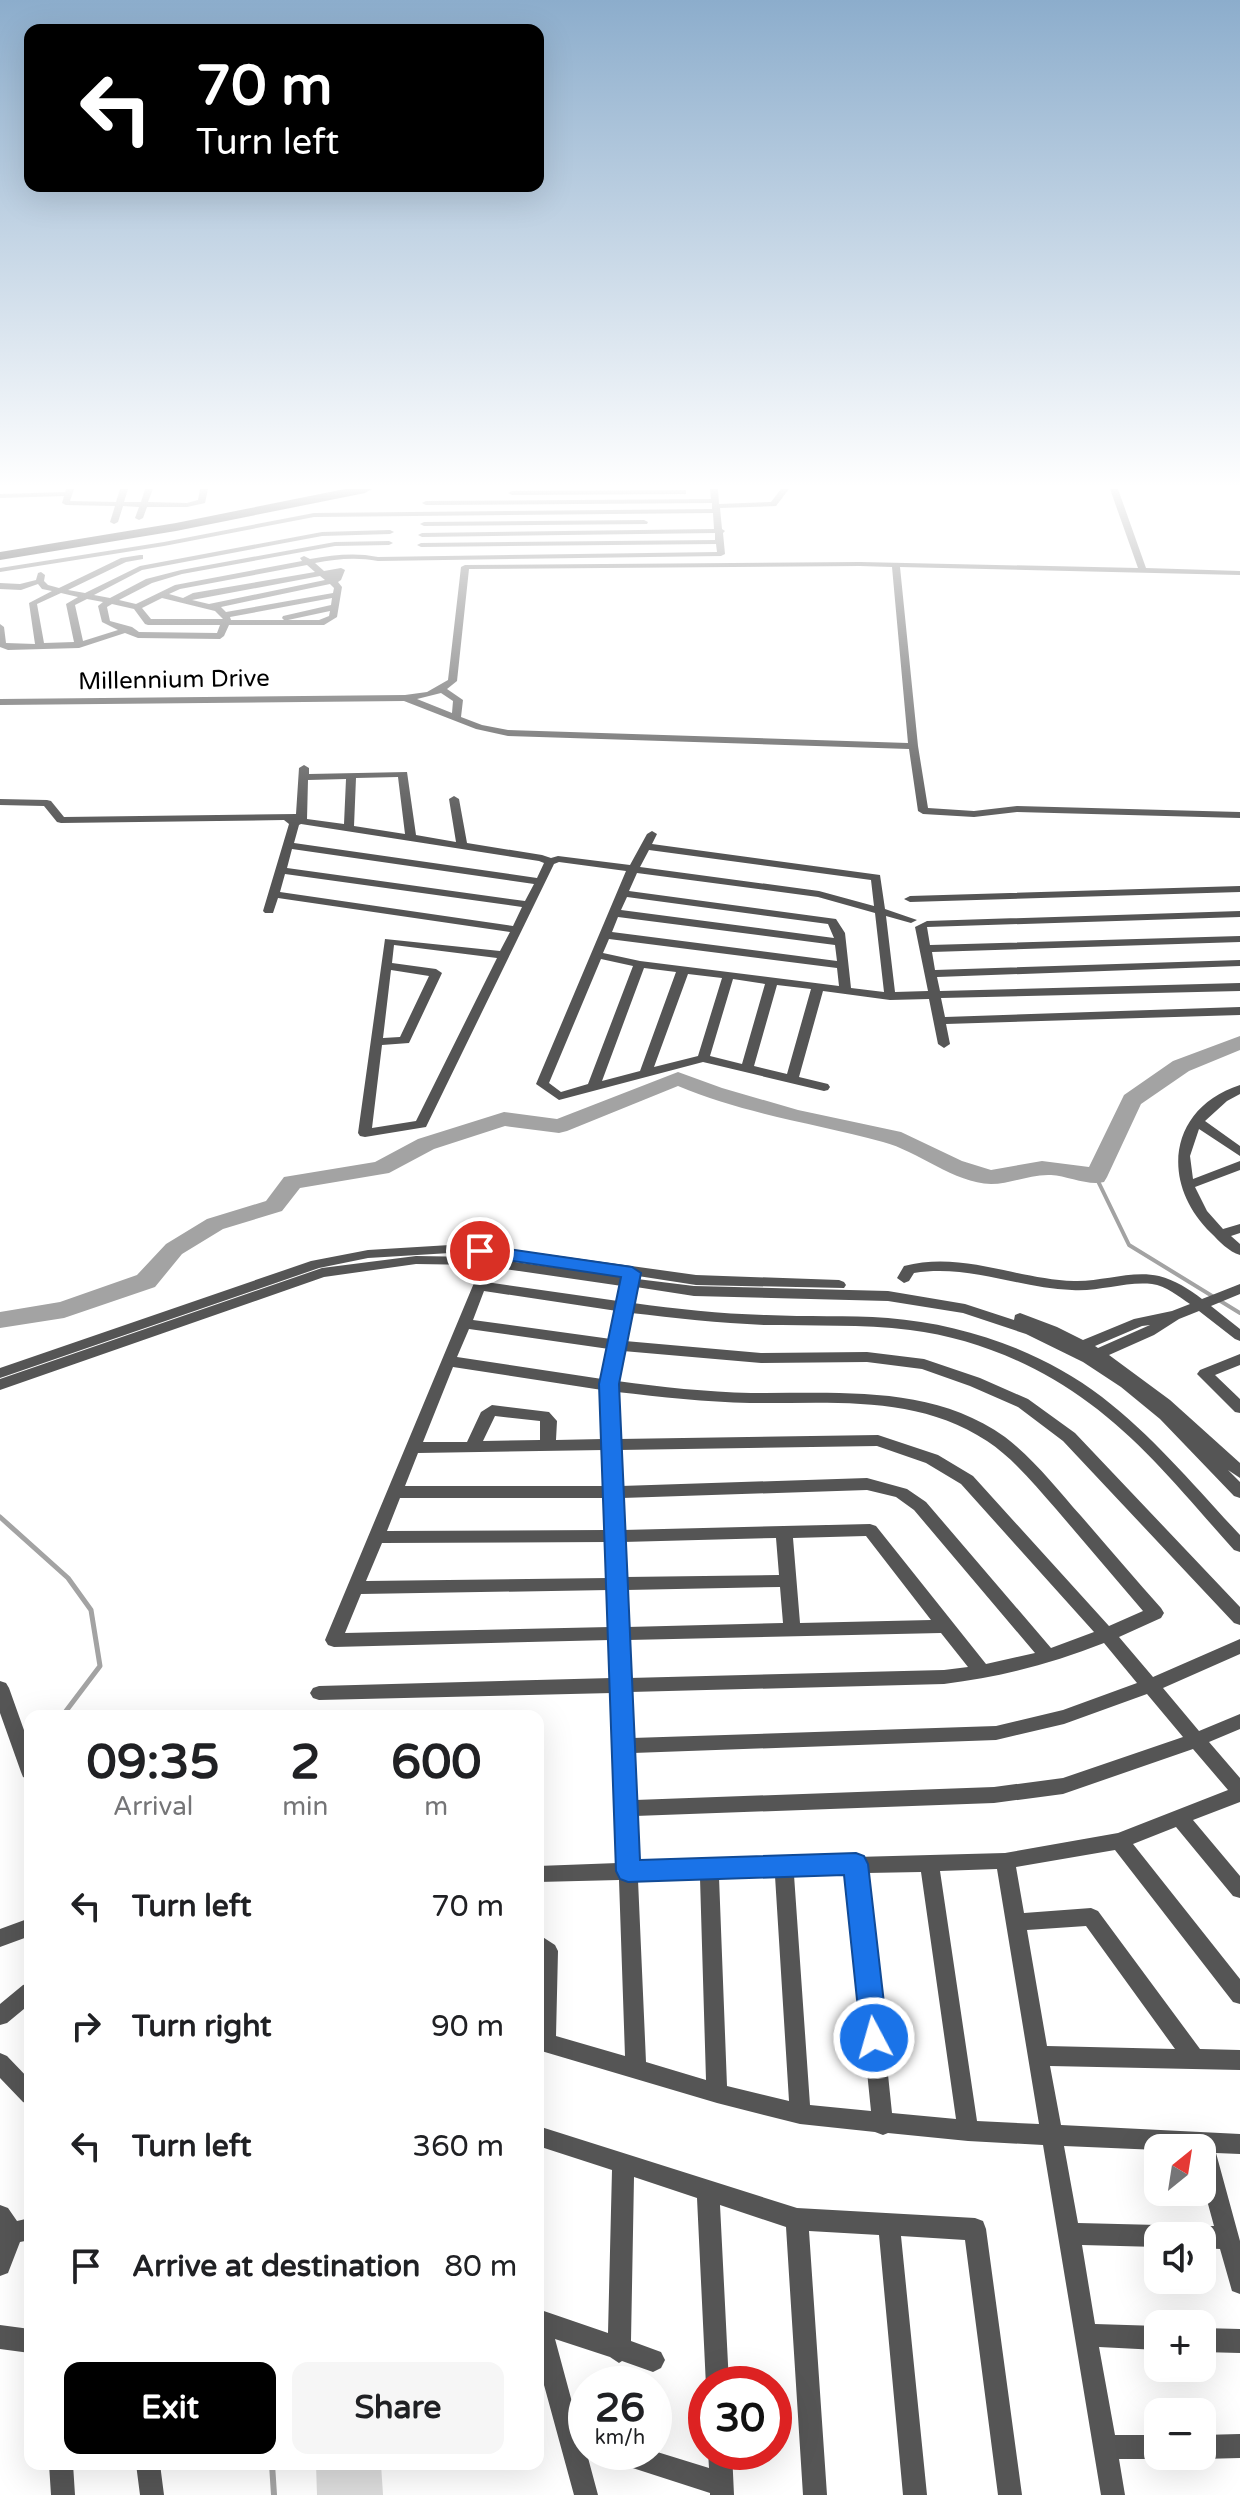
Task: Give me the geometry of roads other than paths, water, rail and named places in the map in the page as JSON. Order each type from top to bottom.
[{"type":"street","points":[[33,605],[40,646]]},
{"type":"street","points":[[70,605],[79,645]]},
{"type":"street","points":[[103,605],[106,622],[138,635],[220,636],[226,619]]},
{"type":"street","points":[[130,605],[140,605]]},
{"type":"street","points":[[202,605],[226,619],[288,605]]},
{"type":"street","points":[[209,607],[216,605]]},
{"type":"street","points":[[0,627],[4,651],[79,645],[148,622],[226,619],[321,623],[333,617],[334,605]]},
{"type":"street","points":[[456,719],[458,700],[443,690],[452,681],[461,605]]},
{"type":"street","points":[[900,605],[913,746],[923,811],[974,814],[1017,809],[1240,815]]},
{"type":"street","points":[[137,607],[148,622]]},
{"type":"street","name":"Millennium Drive","points":[[0,702],[405,698],[443,690]]},
{"type":"street","points":[[405,698],[456,719],[508,733],[913,746]]},
{"type":"street","points":[[269,911],[296,821],[304,772],[351,776],[403,774],[411,838]]},
{"type":"street","points":[[349,828],[351,776]]},
{"type":"street","points":[[454,799],[462,845]]},
{"type":"street","points":[[0,802],[47,803],[61,820],[296,821],[550,860],[819,894],[920,922],[1240,914]]},
{"type":"street","points":[[652,834],[632,871],[542,1084],[559,1096],[703,1058],[824,1087]]},
{"type":"street","points":[[288,845],[540,882]]},
{"type":"street","points":[[645,846],[876,877],[890,996]]},
{"type":"street","points":[[504,955],[389,941],[365,1133],[421,1124],[517,930],[550,860]]},
{"type":"street","points":[[281,870],[529,905]]},
{"type":"street","points":[[944,1044],[920,922],[910,896],[1240,889]]},
{"type":"street","points":[[623,893],[832,921],[840,942],[846,991]]},
{"type":"street","points":[[274,894],[517,930]]},
{"type":"street","points":[[615,913],[840,942]]},
{"type":"street","points":[[605,935],[844,965]]},
{"type":"street","points":[[925,949],[1240,939]]},
{"type":"street","points":[[597,955],[640,964],[890,996],[1240,987]]},
{"type":"street","points":[[931,974],[1240,963]]},
{"type":"street","points":[[594,1086],[640,964]]},
{"type":"street","points":[[377,1042],[405,1040],[436,973],[386,966]]},
{"type":"street","points":[[646,1072],[683,970]]},
{"type":"street","points":[[703,1058],[729,975]]},
{"type":"street","points":[[747,1069],[772,981]]},
{"type":"street","points":[[792,1080],[818,987]]},
{"type":"street","points":[[940,1021],[1240,1011]]},
{"type":"street","points":[[1239,1090],[1214,1101],[1196,1121],[1185,1152],[1189,1185],[1199,1211],[1240,1251]]},
{"type":"street","points":[[1196,1121],[1240,1152]]},
{"type":"street","points":[[1189,1185],[1240,1165]]},
{"type":"street","points":[[1221,1235],[1240,1228]]},
{"type":"street","points":[[0,1373],[316,1264],[418,1249],[480,1251],[742,1295],[854,1293],[926,1300],[1031,1331],[1086,1352],[1176,1410],[1240,1472]]},
{"type":"street","points":[[0,1385],[322,1273],[368,1265],[416,1260],[478,1261],[630,1278]]},
{"type":"street","points":[[904,1278],[909,1269],[938,1265],[1006,1272],[1068,1286],[1092,1286],[1142,1278],[1161,1281],[1240,1336]]},
{"type":"street","points":[[630,1278],[609,1384],[636,2068]]},
{"type":"street","points":[[945,1626],[334,1640],[479,1286],[724,1318],[891,1323],[933,1330],[1017,1356],[1068,1381],[1127,1424],[1240,1546]]},
{"type":"street","points":[[1086,1352],[1240,1289]]},
{"type":"street","points":[[463,1323],[615,1345],[761,1358],[867,1357],[924,1364],[975,1382],[1023,1403],[1061,1429],[1236,1607]]},
{"type":"street","points":[[1086,1352],[1165,1415],[1240,1492]]},
{"type":"street","points":[[1240,1359],[1205,1374],[1240,1408]]},
{"type":"street","points":[[319,1693],[880,1679],[983,1673],[1048,1657],[1155,1613],[1029,1468],[979,1430],[923,1407],[863,1396],[720,1397],[447,1361]]},
{"type":"street","points":[[473,1447],[486,1416],[492,1410],[544,1416],[549,1421],[548,1446]]},
{"type":"street","points":[[413,1448],[878,1440],[904,1447],[967,1480],[1107,1635],[1240,1792],[1181,1819],[1119,1841],[1005,1861],[544,1874]]},
{"type":"street","points":[[395,1492],[613,1492],[867,1484],[888,1488],[920,1506],[1048,1657]]},
{"type":"street","points":[[377,1537],[870,1530],[983,1673]]},
{"type":"street","points":[[784,1533],[792,1628]]},
{"type":"street","points":[[356,1588],[789,1581]]},
{"type":"street","points":[[624,1746],[996,1733],[1064,1717],[1149,1686],[1240,1646]]},
{"type":"street","points":[[0,1688],[24,1755]]},
{"type":"street","points":[[626,1808],[994,1795],[1063,1786],[1196,1740],[1240,1721]]},
{"type":"street","points":[[1181,1819],[1240,1890]]},
{"type":"street","points":[[1119,1841],[1240,1995]]},
{"type":"street","points":[[1005,1861],[1113,2495]]},
{"type":"street","points":[[929,1862],[968,2131]]},
{"type":"street","points":[[856,1864],[883,2125]]},
{"type":"street","points":[[784,1866],[800,2114]]},
{"type":"street","points":[[709,1869],[717,2093]]},
{"type":"street","points":[[1015,1922],[1091,1917],[1195,2059]]},
{"type":"street","points":[[0,1938],[24,1929]]},
{"type":"street","points":[[544,1948],[548,1951],[544,2011]]},
{"type":"street","points":[[0,2016],[24,1997]]},
{"type":"street","points":[[544,2042],[800,2114],[883,2125],[1144,2138]]},
{"type":"street","points":[[1039,2056],[1240,2060]]},
{"type":"street","points":[[0,2063],[24,2089]]},
{"type":"street","points":[[544,2138],[797,2219],[889,2227],[975,2229],[1010,2495]]},
{"type":"street","points":[[1216,2142],[1240,2144]]},
{"type":"street","points":[[619,2351],[623,2164]]},
{"type":"street","points":[[708,2191],[716,2366]]},
{"type":"street","points":[[1216,2195],[1240,2283]]},
{"type":"street","points":[[797,2219],[815,2495]]},
{"type":"street","points":[[0,2265],[14,2226]]},
{"type":"street","points":[[889,2227],[915,2495]]},
{"type":"street","points":[[1069,2234],[1144,2236]]},
{"type":"street","points":[[1216,2238],[1227,2238]]},
{"type":"street","points":[[544,2324],[653,2360]]},
{"type":"street","points":[[1086,2335],[1144,2337]]},
{"type":"street","points":[[0,2337],[24,2340]]},
{"type":"street","points":[[544,2340],[568,2410]]},
{"type":"street","points":[[1216,2340],[1240,2341]]},
{"type":"street","points":[[1216,2447],[1240,2446]]},
{"type":"street","points":[[1105,2447],[1144,2447]]},
{"type":"street","points":[[61,2470],[63,2495]]},
{"type":"street","points":[[149,2470],[152,2495]]},
{"type":"street","points":[[582,2470],[586,2495]]},
{"type":"street","points":[[669,2470],[721,2489]]},
{"type":"waterway","points":[[0,1320],[64,1310],[146,1281],[174,1249],[215,1224],[274,1206],[292,1182],[381,1168],[426,1144],[504,1119],[559,1126],[678,1078],[714,1093],[794,1116],[893,1137],[954,1166],[990,1177],[1042,1168],[1074,1170],[1096,1177],[1132,1100],[1181,1066],[1240,1042]]},
{"type":"waterway","points":[[1096,1177],[1129,1245],[1240,1313]]},
{"type":"waterway","points":[[0,1517],[68,1578],[91,1610],[100,1666],[67,1710]]},
{"type":"waterway","points":[[272,2470],[274,2495]]}]
